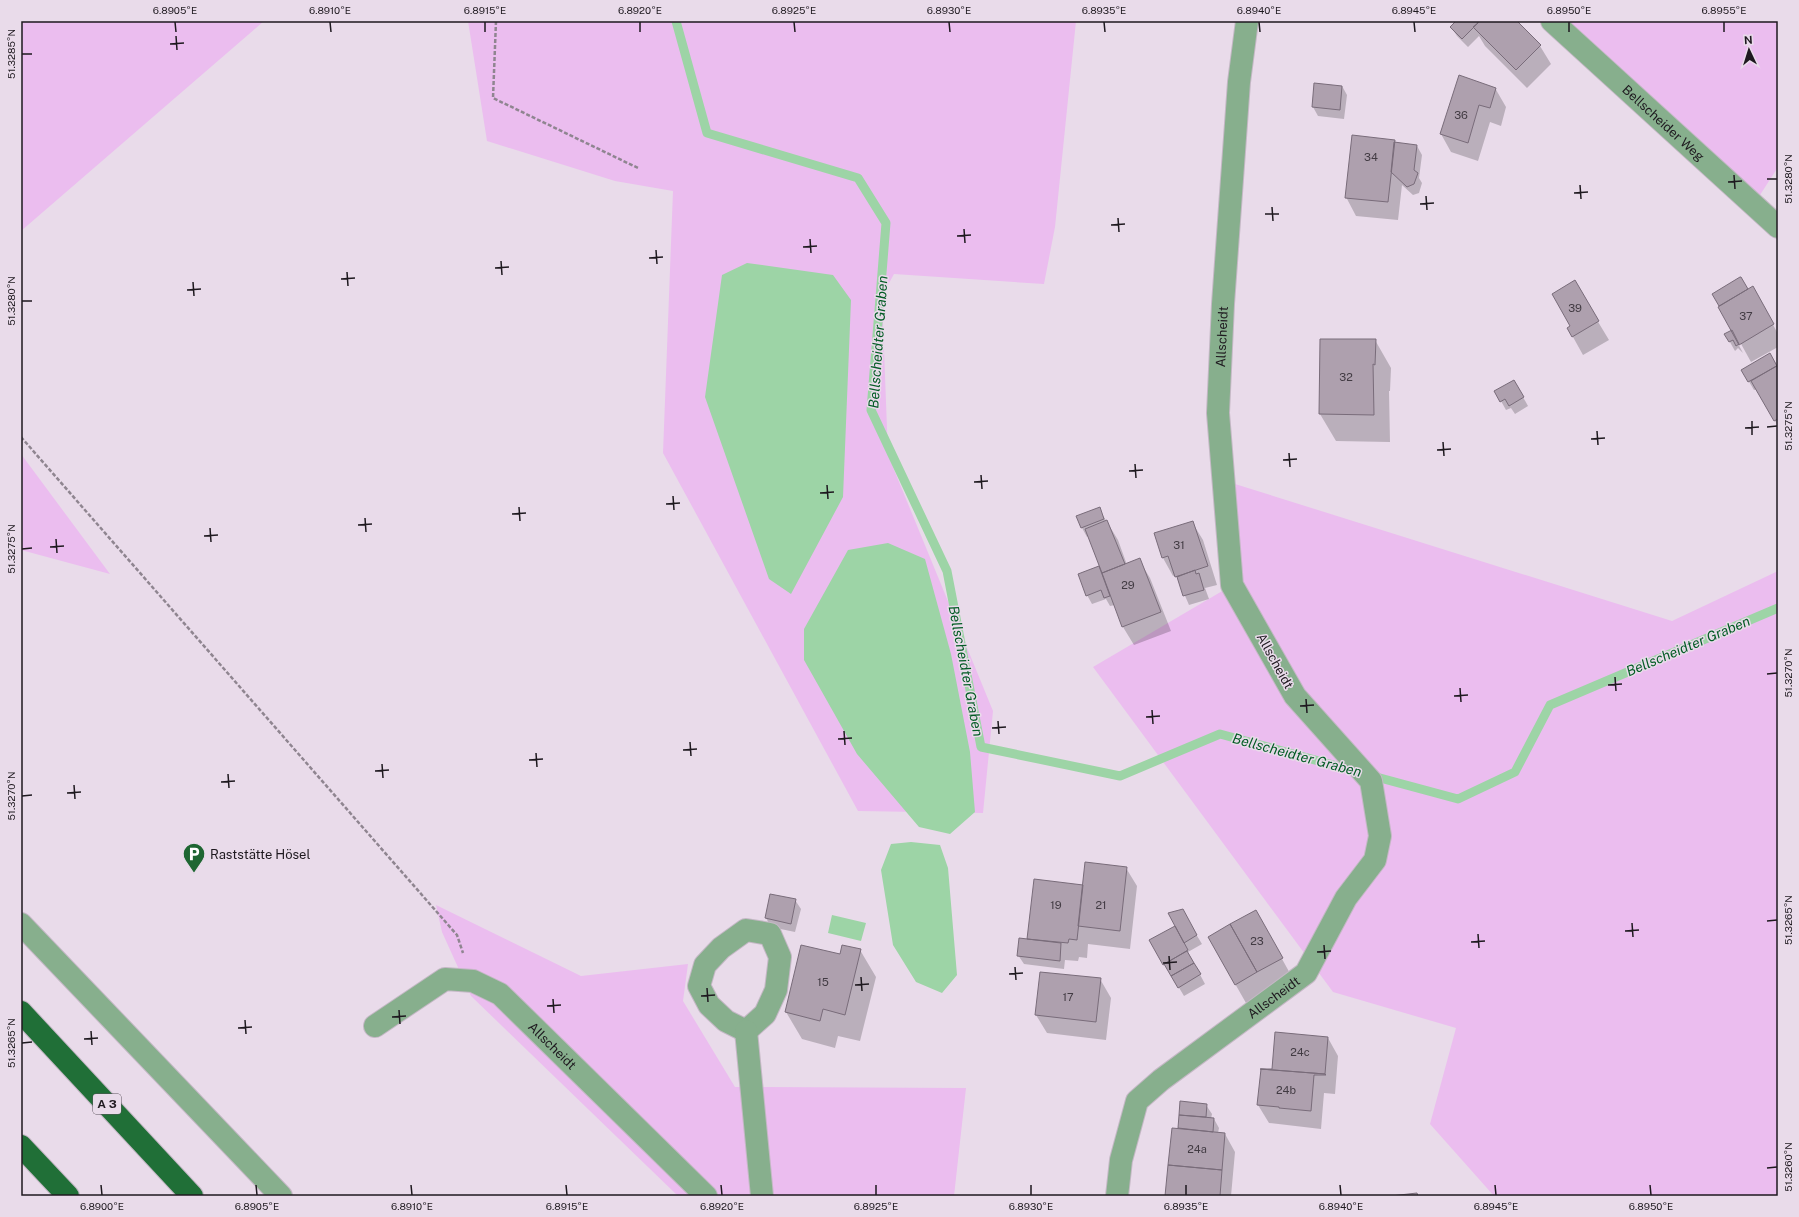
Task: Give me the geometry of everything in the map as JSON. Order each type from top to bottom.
[{"type":"highway","name":"A 3","points":[[21,1012],[192,1196]]},
{"type":"highway","points":[[21,1146],[68,1196]]},
{"type":"street","name":"Allscheidt","points":[[1117,1196],[1121,1160],[1137,1101],[1161,1080],[1306,973],[1346,898],[1375,860],[1380,836],[1371,781],[1295,696],[1232,585],[1218,413],[1223,304],[1239,82],[1247,21]]},
{"type":"street","name":"Bellscheider Weg","points":[[1552,21],[1777,220]]},
{"type":"street","points":[[21,924],[282,1196]]},
{"type":"street","points":[[746,930],[770,934],[780,957],[776,990],[765,1014],[746,1031],[726,1021],[709,1005],[699,986],[705,965],[721,948],[746,930]]},
{"type":"street","name":"Allscheidt","points":[[375,1026],[445,979],[472,981],[500,994],[706,1196]]},
{"type":"street","points":[[746,1031],[762,1196]]},
{"type":"path","points":[[496,21],[494,98],[638,168]]},
{"type":"path","points":[[21,436],[457,935],[472,981]]},
{"type":"shaded area","points":[[21,21],[264,21],[21,231]]},
{"type":"shaded area","points":[[468,21],[1076,21],[1055,227],[1044,284],[894,274],[882,296],[888,455],[993,711],[983,813],[858,811],[663,453],[673,191],[615,181],[487,141]]},
{"type":"shaded area","points":[[1569,21],[1778,21],[1778,167],[1760,195]]},
{"type":"shaded area","points":[[747,263],[833,275],[851,300],[843,497],[791,594],[769,579],[705,397],[722,275]]},
{"type":"shaded area","points":[[21,454],[110,574],[21,550]]},
{"type":"shaded area","points":[[1235,484],[1672,621],[1778,571],[1778,1196],[1494,1196],[1430,1124],[1456,1028],[1333,992],[1093,667],[1224,590]]},
{"type":"shaded area","points":[[888,543],[925,559],[951,654],[970,752],[975,812],[950,834],[919,827],[857,754],[804,660],[804,629],[848,550]]},
{"type":"shaded area","points":[[911,842],[940,845],[948,868],[957,975],[942,993],[916,982],[893,945],[881,870],[891,844]]},
{"type":"shaded area","points":[[436,905],[581,976],[688,964],[683,1001],[735,1087],[966,1088],[954,1196],[678,1196],[471,996],[442,932]]},
{"type":"shaded area","points":[[832,915],[866,923],[861,941],[828,933]]},
{"type":"building","points":[[1456,21],[1477,21],[1478,23],[1462,39],[1450,27]]},
{"type":"building","points":[[1480,21],[1517,21],[1541,45],[1516,70],[1473,27]]},
{"type":"building","points":[[1459,75],[1496,88],[1490,108],[1479,105],[1468,143],[1440,134]]},
{"type":"building","points":[[1314,83],[1342,86],[1340,110],[1312,107]]},
{"type":"building","points":[[1352,135],[1395,140],[1388,202],[1345,198]]},
{"type":"building","points":[[1394,142],[1417,145],[1414,170],[1418,173],[1414,184],[1407,187],[1391,172]]},
{"type":"building","points":[[1740,277],[1748,289],[1719,306],[1712,294]]},
{"type":"building","points":[[1575,280],[1599,321],[1572,337],[1567,328],[1570,326],[1552,294]]},
{"type":"building","points":[[1753,286],[1774,324],[1739,345],[1718,307]]},
{"type":"building","points":[[1732,330],[1739,344],[1736,346],[1733,340],[1729,342],[1724,334]]},
{"type":"building","points":[[1320,339],[1376,339],[1375,365],[1373,364],[1374,415],[1319,414]]},
{"type":"building","points":[[1770,353],[1777,366],[1748,382],[1741,370]]},
{"type":"building","points":[[1778,365],[1778,419],[1774,421],[1751,381]]},
{"type":"building","points":[[1514,380],[1524,397],[1509,406],[1505,399],[1500,402],[1494,391]]},
{"type":"building","points":[[1100,507],[1104,519],[1081,528],[1076,516]]},
{"type":"building","points":[[1107,520],[1125,564],[1102,573],[1085,529]]},
{"type":"building","points":[[1193,521],[1208,566],[1175,577],[1168,556],[1162,558],[1154,533]]},
{"type":"building","points":[[1140,558],[1161,612],[1122,627],[1102,573]]},
{"type":"building","points":[[1099,566],[1110,596],[1104,598],[1101,590],[1086,596],[1078,574]]},
{"type":"building","points":[[1195,570],[1196,574],[1199,573],[1204,590],[1183,596],[1177,577]]},
{"type":"building","points":[[1085,862],[1127,867],[1120,931],[1078,926]]},
{"type":"building","points":[[1034,879],[1083,885],[1077,940],[1069,939],[1068,943],[1027,939]]},
{"type":"building","points":[[770,894],[796,899],[791,924],[765,918]]},
{"type":"building","points":[[1183,909],[1197,935],[1184,943],[1168,913]]},
{"type":"building","points":[[1256,910],[1283,958],[1257,972],[1230,924]]},
{"type":"building","points":[[1230,924],[1257,972],[1235,985],[1208,937]]},
{"type":"building","points":[[1175,926],[1188,950],[1163,965],[1149,940]]},
{"type":"building","points":[[1019,938],[1061,943],[1060,961],[1017,956]]},
{"type":"building","points":[[801,945],[840,954],[842,945],[861,949],[845,1015],[823,1009],[820,1021],[785,1012]]},
{"type":"building","points":[[1187,951],[1194,963],[1171,976],[1164,964]]},
{"type":"building","points":[[1194,963],[1201,974],[1178,988],[1171,976]]},
{"type":"building","points":[[1040,972],[1101,978],[1096,1022],[1035,1015]]},
{"type":"building","points":[[1275,1032],[1328,1037],[1325,1074],[1260,1069],[1272,1069]]},
{"type":"building","points":[[1261,1069],[1325,1074],[1326,1075],[1314,1075],[1311,1111],[1257,1105]]},
{"type":"building","points":[[1180,1101],[1207,1104],[1206,1117],[1179,1115]]},
{"type":"building","points":[[1179,1115],[1214,1118],[1213,1132],[1178,1128]]},
{"type":"building","points":[[1172,1128],[1225,1133],[1222,1170],[1168,1165]]},
{"type":"building","points":[[1168,1165],[1222,1170],[1220,1196],[1165,1196]]},
{"type":"building","points":[[1417,1193],[1418,1196],[1391,1196]]},
{"type":"waterway","name":"Bellscheidter Graben","points":[[676,21],[707,133],[858,178],[886,223],[871,410],[947,571],[981,747],[1120,776],[1220,734],[1355,771]]},
{"type":"waterway","name":"Bellscheidter Graben","points":[[1369,775],[1458,799],[1515,772],[1550,705],[1778,608]]},
{"type":"place","name":"Raststätte Hösel","points":[[194,874]]}]
